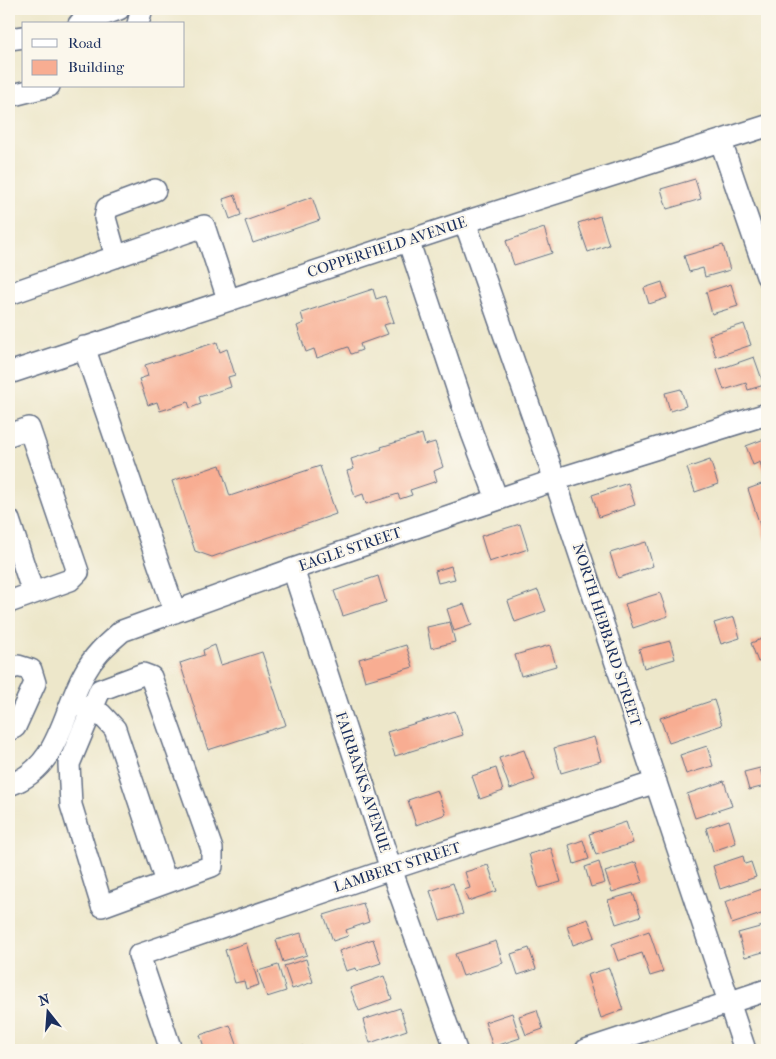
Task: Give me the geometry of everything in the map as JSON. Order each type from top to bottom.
[{"type":"street","points":[[84,22],[119,9]]},
{"type":"street","points":[[9,39],[22,37]]},
{"type":"street","points":[[9,96],[41,88]]},
{"type":"street","name":"COPPERFIELD AVENUE","points":[[9,372],[408,240],[722,142],[767,126]]},
{"type":"street","points":[[722,142],[767,276]]},
{"type":"street","points":[[116,257],[105,218],[107,208],[155,190]]},
{"type":"street","name":"NORTH HEBBARD STREET","points":[[466,222],[555,480],[744,1050]]},
{"type":"street","points":[[9,294],[204,226],[228,299]]},
{"type":"street","points":[[408,240],[469,424],[497,500]]},
{"type":"street","points":[[84,348],[175,612]]},
{"type":"street","name":"EAGLE STREET","points":[[9,785],[33,772],[52,750],[81,707],[84,675],[100,650],[122,631],[293,569],[555,480],[767,414]]},
{"type":"street","points":[[9,435],[29,428],[78,572],[70,580],[9,602]]},
{"type":"street","points":[[9,520],[33,593]]},
{"type":"street","name":"FAIRBANKS AVENUE","points":[[293,569],[391,869],[456,1050]]},
{"type":"street","points":[[9,669],[18,666],[31,670],[35,682],[15,727],[9,730]]},
{"type":"street","points":[[143,674],[151,677],[212,849],[212,866],[102,906],[71,805],[69,764],[81,707],[100,690],[143,674]]},
{"type":"street","points":[[81,707],[101,714],[115,729],[166,882]]},
{"type":"street","name":"LAMBERT STREET","points":[[171,1050],[139,955],[391,869],[656,782]]},
{"type":"street","points":[[586,1050],[767,990]]},
{"type":"building","points":[[695,179],[701,199],[667,209],[661,189]]},
{"type":"building","points":[[235,195],[241,215],[230,219],[223,199]]},
{"type":"building","points":[[312,197],[320,220],[253,243],[245,221]]},
{"type":"building","points":[[600,216],[609,245],[588,252],[578,223]]},
{"type":"building","points":[[544,228],[552,253],[514,265],[506,241]]},
{"type":"building","points":[[723,245],[730,270],[705,277],[703,268],[689,272],[684,256]]},
{"type":"building","points":[[662,282],[667,298],[649,304],[644,288]]},
{"type":"building","points":[[731,284],[738,306],[712,314],[706,292]]},
{"type":"building","points":[[373,289],[376,299],[385,296],[394,322],[384,325],[388,334],[360,344],[362,350],[351,354],[348,347],[317,358],[314,349],[306,352],[297,326],[304,323],[301,313]]},
{"type":"building","points":[[744,324],[751,345],[716,357],[709,335]]},
{"type":"building","points":[[217,342],[220,352],[227,349],[235,375],[228,377],[231,387],[199,397],[201,404],[190,408],[188,402],[160,411],[157,402],[148,405],[139,379],[148,376],[145,365]]},
{"type":"building","points":[[754,357],[764,385],[748,390],[746,383],[724,390],[717,370]]},
{"type":"building","points":[[681,389],[686,406],[670,411],[665,393]]},
{"type":"building","points":[[422,434],[425,445],[435,442],[443,467],[434,471],[437,481],[410,490],[412,495],[400,499],[398,494],[366,504],[363,494],[355,497],[347,471],[354,469],[351,459]]},
{"type":"building","points":[[767,438],[767,474],[764,475],[760,462],[753,465],[746,446]]},
{"type":"building","points":[[710,460],[718,484],[695,492],[687,468]]},
{"type":"building","points":[[220,465],[230,496],[320,466],[336,514],[212,557],[195,551],[172,481]]},
{"type":"building","points":[[767,482],[767,539],[765,540],[748,489]]},
{"type":"building","points":[[628,483],[635,505],[599,517],[592,495]]},
{"type":"building","points":[[520,524],[528,549],[489,562],[481,536]]},
{"type":"building","points":[[646,542],[653,566],[618,578],[610,553]]},
{"type":"building","points":[[451,566],[455,579],[438,583],[435,571]]},
{"type":"building","points":[[378,576],[386,602],[343,616],[334,591]]},
{"type":"building","points":[[538,590],[546,611],[515,622],[508,601]]},
{"type":"building","points":[[660,593],[668,616],[633,628],[625,604]]},
{"type":"building","points":[[464,604],[472,625],[454,631],[447,609]]},
{"type":"building","points":[[734,617],[740,638],[721,644],[714,623]]},
{"type":"building","points":[[450,622],[455,642],[431,648],[427,627]]},
{"type":"building","points":[[767,637],[767,659],[758,662],[751,643]]},
{"type":"building","points":[[670,641],[675,659],[644,668],[639,649]]},
{"type":"building","points":[[215,645],[221,665],[262,652],[286,725],[208,750],[180,663],[204,655],[203,650]]},
{"type":"building","points":[[406,645],[413,667],[365,681],[359,659]]},
{"type":"building","points":[[550,645],[556,666],[521,676],[515,655]]},
{"type":"building","points":[[714,700],[722,725],[669,743],[660,718]]},
{"type":"building","points":[[455,711],[463,735],[395,756],[387,732]]},
{"type":"building","points":[[594,737],[601,761],[561,773],[554,748]]},
{"type":"building","points":[[707,746],[713,766],[686,774],[680,755]]},
{"type":"building","points":[[524,750],[535,780],[510,789],[499,758]]},
{"type":"building","points":[[496,768],[503,791],[480,799],[472,776]]},
{"type":"building","points":[[760,768],[765,786],[749,790],[744,772]]},
{"type":"building","points":[[724,781],[732,806],[695,818],[687,794]]},
{"type":"building","points":[[437,790],[446,814],[416,825],[408,800]]},
{"type":"building","points":[[729,820],[736,843],[713,851],[706,828]]},
{"type":"building","points":[[626,822],[633,843],[596,855],[589,834]]},
{"type":"building","points":[[583,840],[589,859],[574,864],[569,845]]},
{"type":"building","points":[[551,848],[561,882],[539,888],[529,854]]},
{"type":"building","points":[[743,856],[745,864],[751,862],[756,877],[720,889],[713,866]]},
{"type":"building","points":[[599,862],[605,883],[591,887],[585,867]]},
{"type":"building","points":[[636,862],[643,882],[612,892],[605,872]]},
{"type":"building","points":[[488,865],[497,891],[468,901],[464,890],[470,888],[465,872]]},
{"type":"building","points":[[453,883],[463,914],[440,921],[430,891]]},
{"type":"building","points":[[765,888],[767,912],[732,924],[725,902]]},
{"type":"building","points":[[633,893],[641,916],[616,924],[608,900]]},
{"type":"building","points":[[363,903],[369,922],[346,930],[348,936],[333,941],[324,915]]},
{"type":"building","points":[[588,919],[595,937],[573,945],[567,926]]},
{"type":"building","points":[[767,925],[767,951],[745,957],[738,933]]},
{"type":"building","points":[[649,931],[663,972],[650,976],[642,953],[618,961],[612,944]]},
{"type":"building","points":[[301,933],[307,955],[283,962],[276,940]]},
{"type":"building","points":[[373,939],[381,963],[357,971],[356,968],[346,971],[339,951]]},
{"type":"building","points":[[496,941],[503,963],[463,976],[455,954]]},
{"type":"building","points":[[246,943],[259,985],[246,989],[244,981],[235,983],[225,950]]},
{"type":"building","points":[[529,948],[536,969],[518,975],[511,954]]},
{"type":"building","points":[[306,959],[313,982],[292,989],[284,966]]},
{"type":"building","points":[[278,965],[286,991],[267,997],[258,971]]},
{"type":"building","points":[[609,968],[623,1010],[601,1018],[587,975]]},
{"type":"building","points":[[384,976],[392,999],[359,1011],[350,988]]},
{"type":"building","points":[[400,1008],[407,1030],[370,1043],[363,1020]]},
{"type":"building","points":[[537,1010],[543,1029],[526,1035],[519,1016]]},
{"type":"building","points":[[512,1013],[520,1038],[493,1047],[485,1022]]},
{"type":"building","points":[[230,1025],[238,1047],[228,1050],[205,1050],[200,1035]]},
{"type":"building","points":[[409,1045],[411,1050],[395,1050]]},
{"type":"building","points":[[303,1046],[304,1050],[289,1050]]}]
